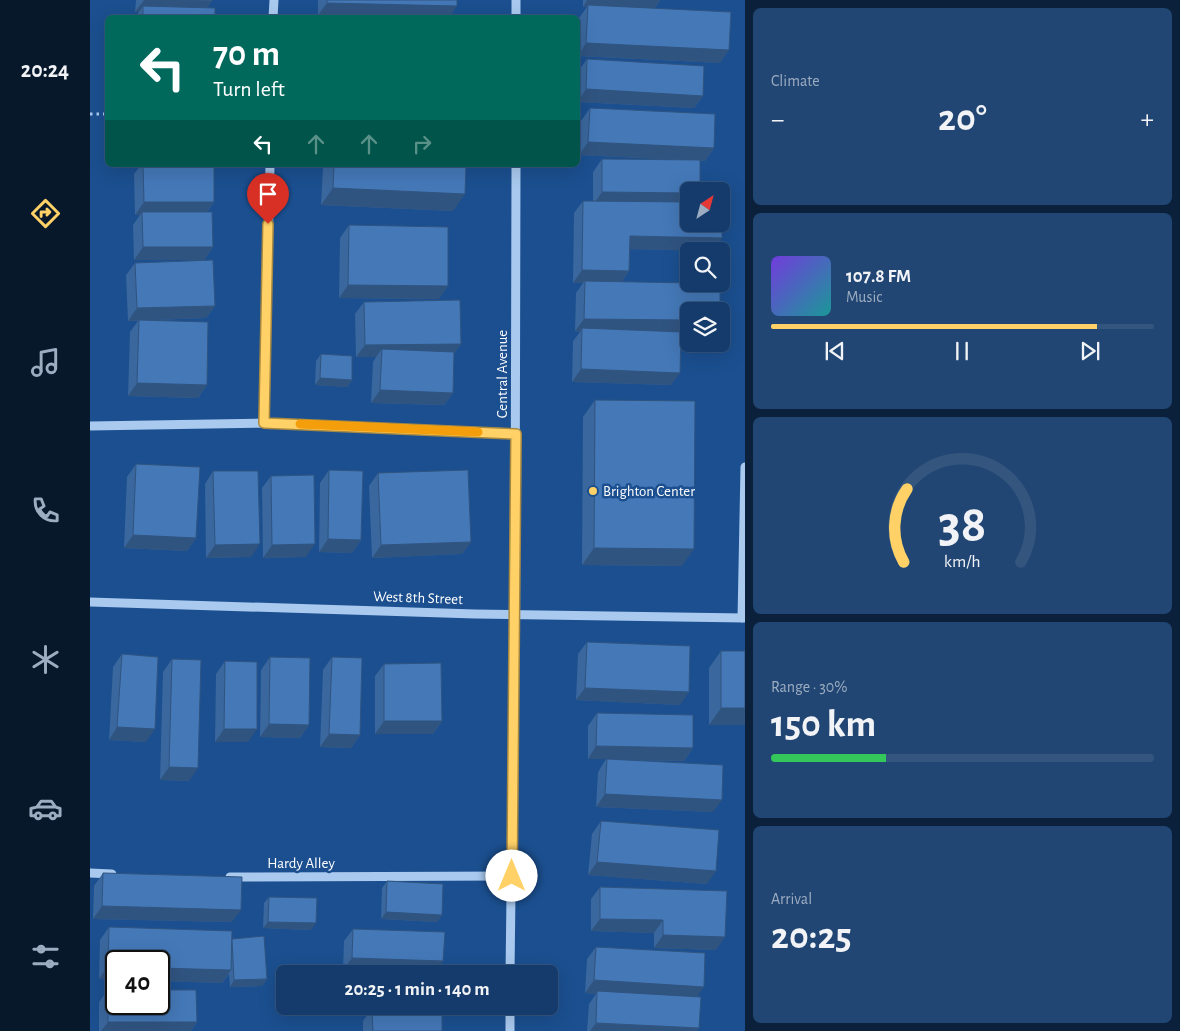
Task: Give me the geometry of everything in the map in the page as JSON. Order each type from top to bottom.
[{"type":"street","points":[[273,15],[274,0]]},
{"type":"street","points":[[516,0],[516,15]]},
{"type":"street","points":[[264,423],[270,167]]},
{"type":"street","name":"Central Avenue","points":[[510,965],[516,434],[516,167]]},
{"type":"street","points":[[90,426],[264,423],[516,434]]},
{"type":"street","points":[[744,618],[745,466]]},
{"type":"street","name":"West 8th Street","points":[[90,602],[514,614],[744,618]]},
{"type":"street","points":[[90,873],[125,875]]},
{"type":"street","name":"Hardy Alley","points":[[219,877],[512,876]]},
{"type":"street","points":[[510,1015],[510,1031]]},
{"type":"path","points":[[90,114],[105,114]]},
{"type":"building","points":[[175,0],[212,0],[212,1]]},
{"type":"building","points":[[327,0],[457,0],[457,6],[327,3]]},
{"type":"building","points":[[588,5],[731,12],[729,50],[586,43]]},
{"type":"building","points":[[143,6],[215,8],[215,15],[143,15]]},
{"type":"building","points":[[587,59],[704,66],[703,96],[586,89]]},
{"type":"building","points":[[590,108],[715,114],[714,148],[588,142]]},
{"type":"building","points":[[602,159],[700,160],[700,182],[680,182],[680,193],[602,192]]},
{"type":"building","points":[[143,167],[214,167],[214,202],[144,202]]},
{"type":"building","points":[[334,167],[466,167],[465,194],[333,188]]},
{"type":"building","points":[[583,201],[680,202],[680,232],[722,232],[722,238],[630,236],[629,271],[582,270]]},
{"type":"building","points":[[142,212],[212,212],[213,247],[143,247]]},
{"type":"building","points":[[349,225],[448,227],[448,286],[348,285]]},
{"type":"building","points":[[213,260],[215,306],[137,308],[135,263]]},
{"type":"building","points":[[585,281],[680,283],[680,292],[720,292],[720,302],[680,302],[680,320],[584,319]]},
{"type":"building","points":[[460,300],[461,344],[365,345],[364,302]]},
{"type":"building","points":[[139,320],[208,322],[207,385],[137,383]]},
{"type":"building","points":[[582,328],[680,332],[680,373],[581,369]]},
{"type":"building","points":[[382,349],[454,352],[453,393],[380,390]]},
{"type":"building","points":[[321,354],[352,356],[352,380],[320,378]]},
{"type":"building","points":[[595,400],[695,401],[694,549],[594,548]]},
{"type":"building","points":[[136,464],[200,467],[196,538],[133,535]]},
{"type":"building","points":[[329,470],[363,471],[361,540],[328,539]]},
{"type":"building","points":[[468,470],[471,542],[381,545],[378,473]]},
{"type":"building","points":[[213,471],[258,471],[260,544],[215,545]]},
{"type":"building","points":[[314,475],[315,544],[272,545],[271,476]]},
{"type":"building","points":[[587,642],[690,646],[689,692],[585,688]]},
{"type":"building","points":[[721,651],[745,651],[745,708],[721,708]]},
{"type":"building","points":[[122,654],[158,657],[155,729],[117,727]]},
{"type":"building","points":[[270,657],[310,658],[309,725],[269,724]]},
{"type":"building","points":[[332,657],[362,658],[360,735],[329,734]]},
{"type":"building","points":[[172,659],[201,660],[198,768],[169,767]]},
{"type":"building","points":[[225,661],[257,662],[257,729],[224,729]]},
{"type":"building","points":[[441,663],[442,721],[384,721],[384,664]]},
{"type":"building","points":[[597,713],[693,715],[693,748],[596,746]]},
{"type":"building","points":[[607,759],[723,765],[722,800],[605,794]]},
{"type":"building","points":[[601,821],[719,830],[716,871],[597,862]]},
{"type":"building","points":[[103,873],[242,877],[241,910],[102,906]]},
{"type":"building","points":[[387,881],[443,884],[442,915],[386,912]]},
{"type":"building","points":[[600,887],[727,891],[725,937],[663,935],[663,920],[600,919]]},
{"type":"building","points":[[269,897],[317,898],[316,923],[268,922]]},
{"type":"building","points":[[109,927],[232,931],[231,970],[170,968],[170,950],[108,950]]},
{"type":"building","points":[[353,929],[445,932],[443,961],[352,958]]},
{"type":"building","points":[[264,936],[267,979],[234,980],[232,939]]},
{"type":"building","points":[[596,947],[705,953],[704,987],[594,980]]},
{"type":"building","points":[[170,990],[196,990],[197,1022],[108,1022],[108,1015],[170,1015]]},
{"type":"building","points":[[597,991],[701,997],[699,1028],[596,1023]]},
{"type":"building","points":[[372,1015],[442,1015],[442,1031],[373,1031]]},
{"type":"slow traffic","points":[[300,424],[478,432]]},
{"type":"place","name":"Brighton Center","points":[[593,491]]},
{"type":"route","points":[[268,224],[264,423],[516,434],[512,876]]}]
